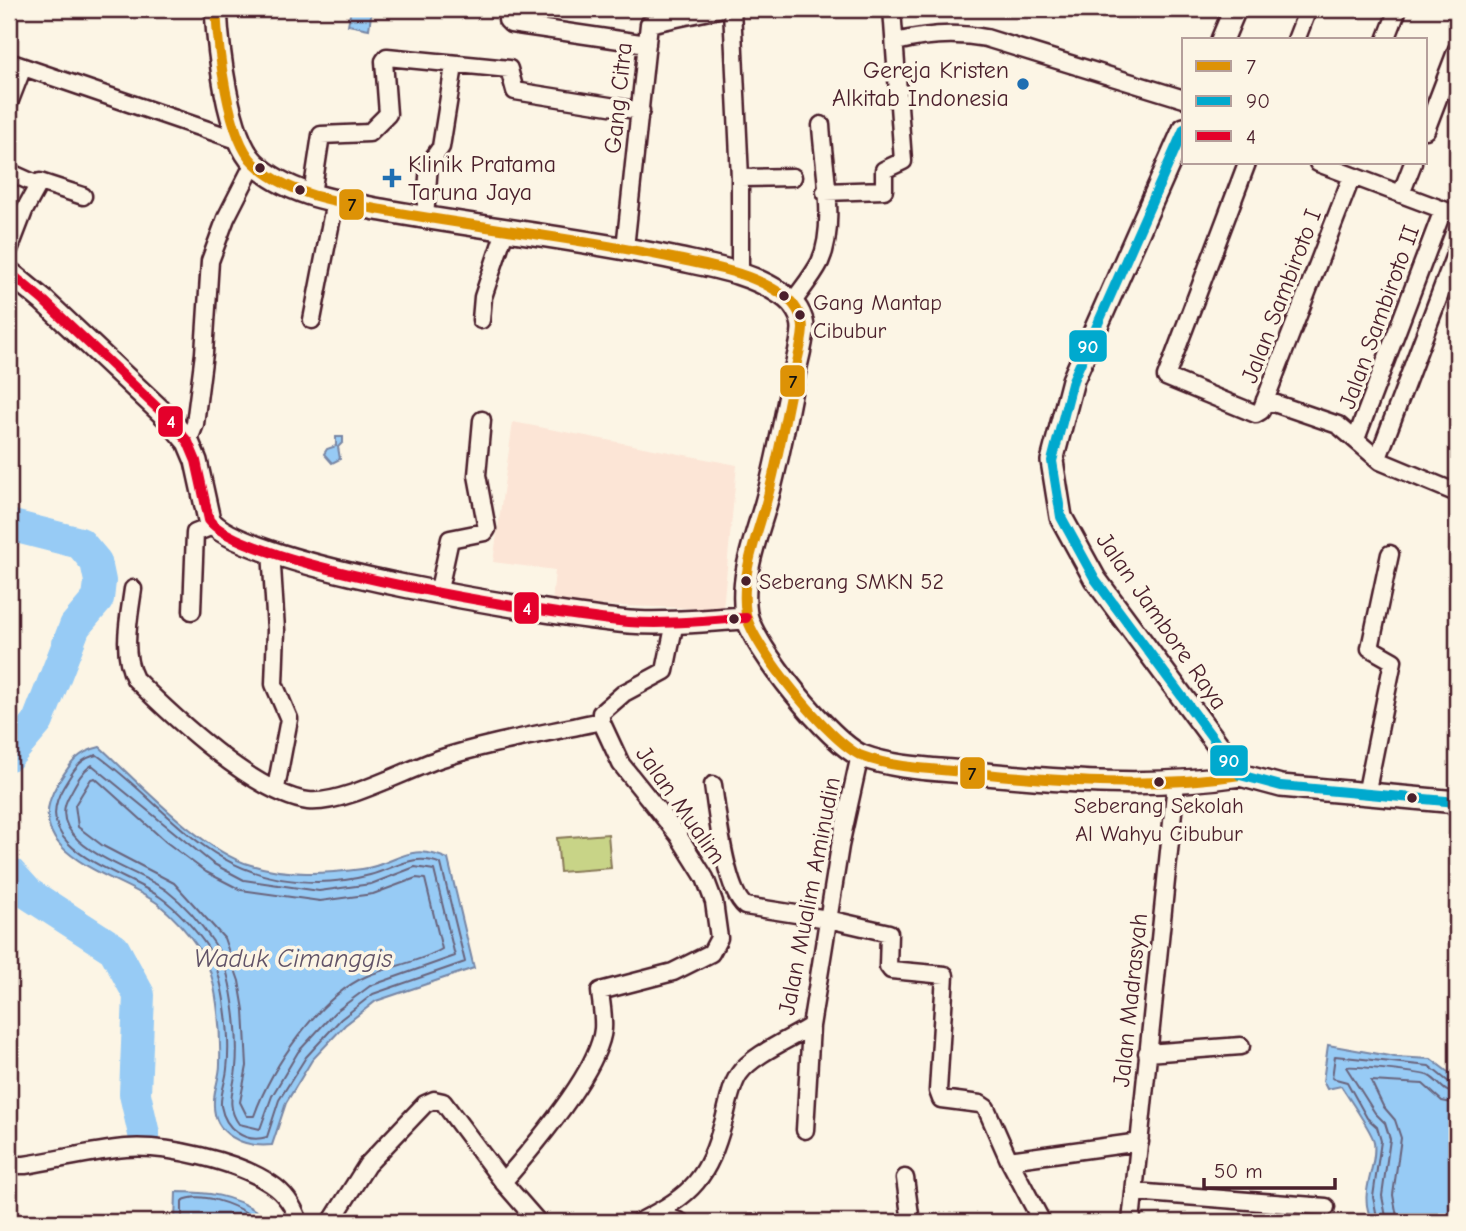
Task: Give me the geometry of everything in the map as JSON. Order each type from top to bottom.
[{"type":"street","points":[[216,9],[219,50],[237,140],[254,163],[279,180],[335,201],[505,231],[625,248],[740,273],[782,294],[792,303],[803,328],[775,471],[749,563],[746,618],[774,664],[825,727],[860,755],[921,768],[1080,783],[1176,783],[1240,775],[1281,786],[1457,802]]},
{"type":"street","points":[[507,9],[507,20],[511,24],[647,44]]},
{"type":"street","name":"Gang Citra","points":[[625,248],[650,22],[719,9]]},
{"type":"street","points":[[732,9],[740,178],[740,273]]},
{"type":"street","points":[[825,192],[884,190],[884,170],[900,165],[904,156],[892,9]]},
{"type":"street","points":[[1297,38],[1308,9]]},
{"type":"street","points":[[1386,38],[1398,9]]},
{"type":"street","points":[[1223,38],[1232,10]]},
{"type":"street","points":[[896,42],[936,34],[960,33],[986,37],[1182,98]]},
{"type":"street","points":[[1428,125],[1457,49]]},
{"type":"street","points":[[312,194],[321,135],[369,132],[388,114],[386,58],[510,69],[515,91],[641,111]]},
{"type":"street","points":[[9,103],[16,64],[237,140]]},
{"type":"street","points":[[425,218],[429,164],[441,147],[454,66]]},
{"type":"street","points":[[792,303],[819,264],[825,248],[829,221],[821,125]]},
{"type":"street","name":"Jalan Jambore Raya","points":[[1182,133],[1073,380],[1052,461],[1052,477],[1061,517],[1096,579],[1240,775]]},
{"type":"street","points":[[188,442],[195,424],[203,365],[210,261],[226,218],[254,163]]},
{"type":"street","name":"Jalan Sambiroto I","points":[[1247,164],[1167,374],[1168,380],[1254,413],[1260,413],[1352,176]]},
{"type":"street","points":[[1401,194],[1413,164]]},
{"type":"street","points":[[1336,166],[1352,176],[1450,212]]},
{"type":"street","points":[[9,172],[38,185]]},
{"type":"street","points":[[740,178],[793,177]]},
{"type":"street","points":[[9,250],[38,185],[43,181],[83,196]]},
{"type":"street","points":[[312,320],[335,201]]},
{"type":"street","name":"Jalan Sambiroto II","points":[[1356,439],[1450,212]]},
{"type":"street","points":[[481,320],[483,297],[505,231]]},
{"type":"street","points":[[1378,458],[1457,249]]},
{"type":"street","points":[[9,272],[44,300],[158,408],[188,442],[196,461],[205,511],[213,526],[236,540],[438,594],[577,616],[632,622],[746,618]]},
{"type":"street","name":"Jalan Sambiroto II","points":[[1265,400],[1338,425],[1378,458],[1457,493]]},
{"type":"street","points":[[438,594],[450,539],[485,532],[487,528],[477,475],[482,420]]},
{"type":"street","points":[[192,611],[195,536],[197,532],[213,526]]},
{"type":"street","points":[[271,551],[276,630],[274,684],[289,719],[276,788]]},
{"type":"street","points":[[1366,795],[1394,661],[1370,648],[1390,554]]},
{"type":"street","points":[[132,589],[128,664],[135,679],[221,757],[303,800],[328,800],[442,758],[601,720],[601,713],[610,703],[666,671],[675,622]]},
{"type":"street","name":"Jalan Mualim","points":[[503,1182],[543,1136],[576,1086],[600,1038],[600,991],[647,980],[697,961],[715,949],[719,938],[714,902],[705,878],[678,835],[619,757],[601,720]]},
{"type":"street","name":"Jalan Mualim Aminudin","points":[[639,1222],[657,1213],[696,1183],[709,1167],[740,1073],[757,1059],[811,1026],[828,919],[860,755]]},
{"type":"street","name":"Jalan Madrasyah","points":[[1131,1222],[1176,783]]},
{"type":"street","points":[[713,785],[725,856],[740,903],[762,911],[828,919],[890,933],[888,966],[892,971],[945,975],[938,1091],[941,1099],[981,1104],[986,1108],[1009,1160],[1042,1222]]},
{"type":"street","points":[[806,1130],[811,1026]]},
{"type":"street","points":[[1147,1053],[1241,1046]]},
{"type":"street","points":[[331,1222],[367,1165],[425,1104],[434,1100],[443,1102],[503,1182],[538,1222]]},
{"type":"street","points":[[1009,1160],[1140,1142]]},
{"type":"street","points":[[9,1165],[24,1165],[127,1148],[157,1149],[231,1166],[257,1176],[286,1197],[299,1222]]},
{"type":"street","points":[[905,1178],[911,1222]]},
{"type":"street","points":[[1134,1192],[1326,1207]]},
{"type":"street","points":[[657,1213],[681,1222]]},
{"type":"shaded area","points":[[513,422],[737,465],[723,609],[552,604],[555,570],[493,562]]},
{"type":"green space","points":[[608,834],[611,868],[560,872],[557,838]]},
{"type":"water","points":[[351,9],[372,9],[369,29],[348,25]]},
{"type":"water","points":[[336,437],[343,437],[343,442],[338,447],[340,459],[332,463],[324,454],[327,449],[336,446]]},
{"type":"water","name":"Waduk Cimanggis","points":[[100,747],[192,831],[232,858],[251,865],[278,871],[320,873],[362,869],[412,853],[434,854],[448,859],[474,968],[376,1001],[345,1025],[312,1060],[286,1103],[272,1145],[251,1144],[232,1137],[218,1123],[215,1113],[214,1096],[220,1064],[219,1021],[211,974],[200,950],[180,925],[157,903],[76,859],[60,845],[50,828],[48,807],[66,770],[85,752]]},
{"type":"water","points":[[1328,1045],[1395,1057],[1431,1059],[1457,1079],[1457,1214],[1449,1222],[1373,1222],[1368,1212],[1367,1192],[1373,1162],[1373,1137],[1341,1086],[1327,1089],[1323,1081]]},
{"type":"water","points":[[176,1192],[229,1198],[258,1212],[257,1222],[175,1222]]},
{"type":"waterway","points":[[9,525],[80,543],[96,562],[100,581],[98,599],[75,626],[38,721],[9,755]]},
{"type":"waterway","points":[[9,872],[29,894],[114,949],[139,995],[135,1094],[144,1134]]},
{"type":"transit line","name":"7","points":[[216,9],[226,91],[237,133],[254,163],[282,183],[314,196],[348,204],[604,245],[719,268],[759,281],[791,301],[801,319],[802,336],[774,474],[747,572],[746,614],[751,629],[777,670],[813,714],[848,748],[862,756],[903,766],[1041,779],[1140,783],[1240,775]]},
{"type":"transit line","name":"90","points":[[1182,134],[1073,380],[1052,461],[1061,517],[1095,579],[1240,775],[1281,786],[1457,802]]},
{"type":"transit line","name":"4","points":[[9,272],[44,301],[167,417],[188,442],[196,461],[209,520],[234,538],[279,555],[339,571],[539,610],[644,623],[746,618]]},
{"type":"place","name":"Gereja Kristen Alkitab Indonesia","points":[[1023,84]]},
{"type":"place","name":"Klinik Pratama Taruna Jaya","points":[[392,178]]},
{"type":"place","name":"Gang Mantap Cibubur","points":[[800,315]]},
{"type":"place","name":"Seberang SMKN 52","points":[[746,581]]},
{"type":"place","name":"Seberang Sekolah Al Wahyu Cibubur","points":[[1159,782]]}]
